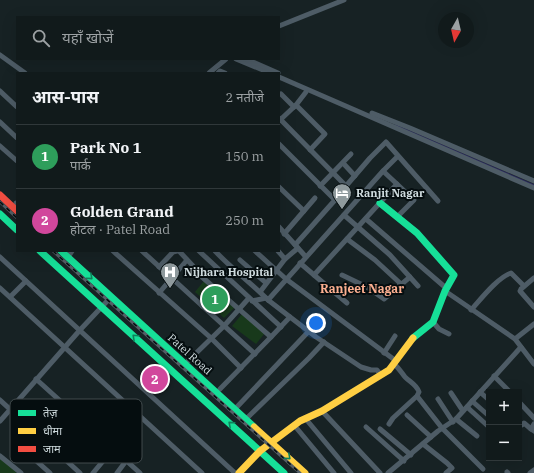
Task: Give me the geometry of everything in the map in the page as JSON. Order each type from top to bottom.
[{"type":"main road","points":[[0,195],[16,205]]},
{"type":"main road","points":[[239,473],[260,451],[294,425],[305,418],[322,411],[389,370],[411,340],[433,322],[445,289],[455,276],[418,233],[380,203]]},
{"type":"main road","points":[[0,214],[16,229]]},
{"type":"main road","points":[[41,252],[284,473]]},
{"type":"main road","name":"Patel Road","points":[[62,252],[305,473]]},
{"type":"street","points":[[280,26],[344,0]]},
{"type":"street","points":[[0,55],[24,72]]},
{"type":"street","points":[[212,72],[225,60]]},
{"type":"street","points":[[238,60],[268,72]]},
{"type":"street","points":[[248,60],[277,72]]},
{"type":"street","points":[[280,73],[534,181]]},
{"type":"street","points":[[280,77],[534,188]]},
{"type":"street","points":[[0,91],[16,106]]},
{"type":"street","points":[[306,92],[295,106],[280,120],[346,186]]},
{"type":"street","points":[[281,94],[325,134],[310,150]]},
{"type":"street","points":[[0,122],[16,137]]},
{"type":"street","points":[[260,292],[285,259],[334,200],[370,158],[386,142],[438,202]]},
{"type":"street","points":[[280,145],[334,200]]},
{"type":"street","points":[[0,146],[16,160]]},
{"type":"street","points":[[320,186],[351,154]]},
{"type":"street","points":[[188,361],[250,300],[267,299],[398,156]]},
{"type":"street","points":[[342,163],[355,176]]},
{"type":"street","points":[[383,171],[414,200],[398,217]]},
{"type":"street","points":[[314,275],[397,184]]},
{"type":"street","points":[[280,188],[304,211]]},
{"type":"street","points":[[284,234],[315,198]]},
{"type":"street","points":[[344,215],[390,255],[418,286]]},
{"type":"street","points":[[366,219],[471,310],[515,339],[534,364]]},
{"type":"street","points":[[280,228],[306,257]]},
{"type":"street","points":[[347,239],[372,258],[401,284]]},
{"type":"street","points":[[115,252],[159,293],[211,338],[241,368]]},
{"type":"street","points":[[143,252],[255,354]]},
{"type":"street","points":[[160,267],[175,252]]},
{"type":"street","points":[[177,252],[194,266]]},
{"type":"street","points":[[200,252],[280,327]]},
{"type":"street","points":[[216,252],[227,264],[290,317],[362,367],[376,370],[381,375]]},
{"type":"street","points":[[256,252],[286,279],[384,353],[395,363],[404,376],[418,389],[419,392],[417,396],[393,418],[389,424]]},
{"type":"street","points":[[279,252],[285,259]]},
{"type":"street","points":[[0,257],[235,473]]},
{"type":"street","points":[[159,293],[188,260]]},
{"type":"street","points":[[240,260],[266,283]]},
{"type":"street","points":[[300,263],[347,303]]},
{"type":"street","points":[[471,310],[496,284],[508,274],[511,273],[524,286]]},
{"type":"street","points":[[342,275],[367,287],[384,299],[410,277]]},
{"type":"street","points":[[202,276],[271,337]]},
{"type":"street","points":[[534,278],[520,291],[534,307]]},
{"type":"street","points":[[10,297],[26,281]]},
{"type":"street","points":[[0,288],[120,399]]},
{"type":"street","points":[[202,306],[218,291]]},
{"type":"street","points":[[19,399],[80,330],[112,297]]},
{"type":"street","points":[[220,389],[290,317]]},
{"type":"street","points":[[433,322],[449,334]]},
{"type":"street","points":[[515,339],[534,324]]},
{"type":"street","points":[[235,409],[309,331]]},
{"type":"street","points":[[384,353],[395,336]]},
{"type":"street","points":[[246,419],[324,342]]},
{"type":"street","points":[[390,473],[442,428],[455,420],[521,348]]},
{"type":"street","points":[[494,376],[507,389]]},
{"type":"street","points":[[36,379],[58,399]]},
{"type":"street","points":[[480,392],[486,397]]},
{"type":"street","points":[[451,393],[465,409],[486,425]]},
{"type":"street","points":[[417,396],[442,428],[483,469]]},
{"type":"street","points":[[438,399],[455,420],[476,436]]},
{"type":"street","points":[[0,400],[10,409],[0,421]]},
{"type":"street","points":[[472,401],[486,413]]},
{"type":"street","points":[[522,405],[534,418]]},
{"type":"street","points":[[322,411],[380,473]]},
{"type":"street","points":[[406,415],[431,437]]},
{"type":"street","points":[[305,418],[350,473]]},
{"type":"street","points":[[142,419],[202,473]]},
{"type":"street","points":[[522,425],[524,423],[533,428]]},
{"type":"street","points":[[294,425],[334,473]]},
{"type":"street","points":[[366,427],[404,461]]},
{"type":"street","points":[[380,429],[410,455]]},
{"type":"street","points":[[423,444],[452,468],[446,473]]},
{"type":"street","points":[[0,456],[21,473]]},
{"type":"street","points":[[39,463],[50,473]]},
{"type":"street","points":[[69,463],[80,473]]},
{"type":"street","points":[[93,473],[101,463]]},
{"type":"street","points":[[118,473],[125,463]]},
{"type":"street","points":[[128,463],[140,473]]},
{"type":"street","points":[[530,473],[534,470]]},
{"type":"green space","points":[[204,281],[235,307],[224,318],[195,292]]},
{"type":"green space","points":[[242,314],[265,333],[256,344],[232,326]]},
{"type":"green space","points":[[0,457],[16,471],[16,473],[0,473]]},
{"type":"waterway","points":[[395,125],[534,185]]},
{"type":"railway","points":[[0,202],[16,217]]},
{"type":"railway","points":[[54,252],[300,473]]},
{"type":"traffic: fast","points":[[380,203],[417,233],[454,275],[445,291],[433,322],[413,338]]},
{"type":"traffic: fast","points":[[0,214],[16,229]]},
{"type":"traffic: fast","points":[[41,252],[284,473]]},
{"type":"traffic: fast","points":[[62,252],[254,427]]},
{"type":"traffic: slow","points":[[239,473],[260,451],[300,421],[322,411],[389,370],[413,338]]},
{"type":"traffic: slow","points":[[254,427],[305,473]]},
{"type":"traffic: jam","points":[[0,195],[16,210]]},
{"type":"place","name":"Ranjit Nagar","points":[[342,210]]},
{"type":"place","name":"Nijhara Hospital","points":[[170,289]]},
{"type":"place","name":"Park No 1","points":[[215,299]]},
{"type":"place","name":"Golden Grand","points":[[155,379]]},
{"type":"district","name":"Ranjeet Nagar","points":[[362,289]]}]
